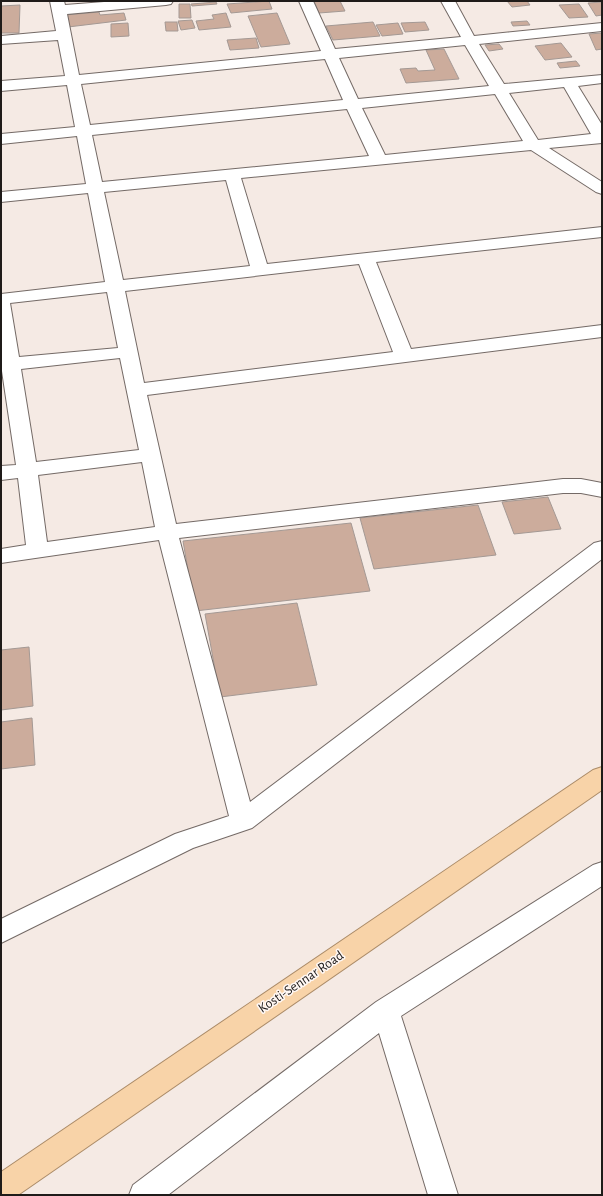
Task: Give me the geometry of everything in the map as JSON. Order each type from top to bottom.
[{"type":"highway","name":"Kosti-Sennar Road","points":[[1,1189],[602,777]]},
{"type":"street","points":[[166,1],[59,6],[83,132],[167,532],[243,821]]},
{"type":"street","points":[[306,1],[379,160]]},
{"type":"street","points":[[448,1],[498,88],[534,145],[602,189]]},
{"type":"street","points":[[1,86],[330,55],[602,27]]},
{"type":"street","points":[[1,40],[65,35]]},
{"type":"street","points":[[1,139],[83,132],[498,88],[602,79]]},
{"type":"street","points":[[1,197],[602,138],[568,82]]},
{"type":"street","points":[[580,176],[602,173]]},
{"type":"street","points":[[232,174],[260,270]]},
{"type":"street","points":[[37,551],[27,470],[5,365],[1,300],[602,232]]},
{"type":"street","points":[[366,259],[404,355]]},
{"type":"street","points":[[136,390],[602,331]]},
{"type":"street","points":[[5,365],[129,352]]},
{"type":"street","points":[[1,473],[150,456]]},
{"type":"street","points":[[1,556],[167,532],[563,486],[581,486],[602,490]]},
{"type":"street","points":[[1,932],[184,841],[243,821],[602,548]]},
{"type":"street","points":[[144,1195],[386,1010],[602,873]]},
{"type":"street","points":[[386,1010],[443,1195]]},
{"type":"building","points":[[269,1],[272,9],[231,13],[227,4]]},
{"type":"building","points":[[314,1],[340,1],[345,11],[319,13]]},
{"type":"building","points":[[507,1],[527,1],[530,5],[512,7]]},
{"type":"building","points":[[216,2],[217,4],[192,6],[191,4]]},
{"type":"building","points":[[602,2],[602,15],[596,16],[588,3]]},
{"type":"building","points":[[179,4],[190,4],[191,18],[179,18]]},
{"type":"building","points":[[579,4],[588,17],[569,18],[559,5]]},
{"type":"building","points":[[20,5],[19,33],[1,33],[1,6]]},
{"type":"building","points":[[99,12],[100,15],[124,13],[126,20],[68,27],[65,15]]},
{"type":"building","points":[[226,13],[231,27],[199,30],[196,21],[214,19],[212,15]]},
{"type":"building","points":[[277,13],[290,44],[261,47],[248,16]]},
{"type":"building","points":[[192,20],[195,28],[181,30],[178,21]]},
{"type":"building","points":[[527,21],[530,25],[513,26],[511,22]]},
{"type":"building","points":[[165,22],[177,22],[178,31],[166,31]]},
{"type":"building","points":[[373,22],[380,36],[333,40],[326,26]]},
{"type":"building","points":[[425,22],[429,30],[405,32],[401,23]]},
{"type":"building","points":[[128,23],[129,36],[111,37],[111,24]]},
{"type":"building","points":[[398,23],[403,34],[382,36],[376,25]]},
{"type":"building","points":[[602,33],[602,49],[596,50],[589,34]]},
{"type":"building","points":[[256,38],[259,48],[230,50],[227,40]]},
{"type":"building","points":[[561,43],[572,57],[545,60],[535,46]]},
{"type":"building","points":[[499,44],[503,49],[489,51],[485,45]]},
{"type":"building","points":[[444,49],[459,79],[406,83],[400,69],[416,68],[418,71],[435,70],[426,50]]},
{"type":"building","points":[[576,61],[580,66],[560,68],[557,63]]},
{"type":"building","points":[[548,497],[561,529],[514,534],[502,502]]},
{"type":"building","points":[[478,505],[496,555],[374,569],[360,518]]},
{"type":"building","points":[[351,523],[370,591],[195,611],[183,541]]},
{"type":"building","points":[[297,603],[317,685],[220,697],[205,614]]},
{"type":"building","points":[[29,647],[33,706],[1,710],[1,650]]},
{"type":"building","points":[[32,718],[35,765],[1,769],[1,722]]}]
